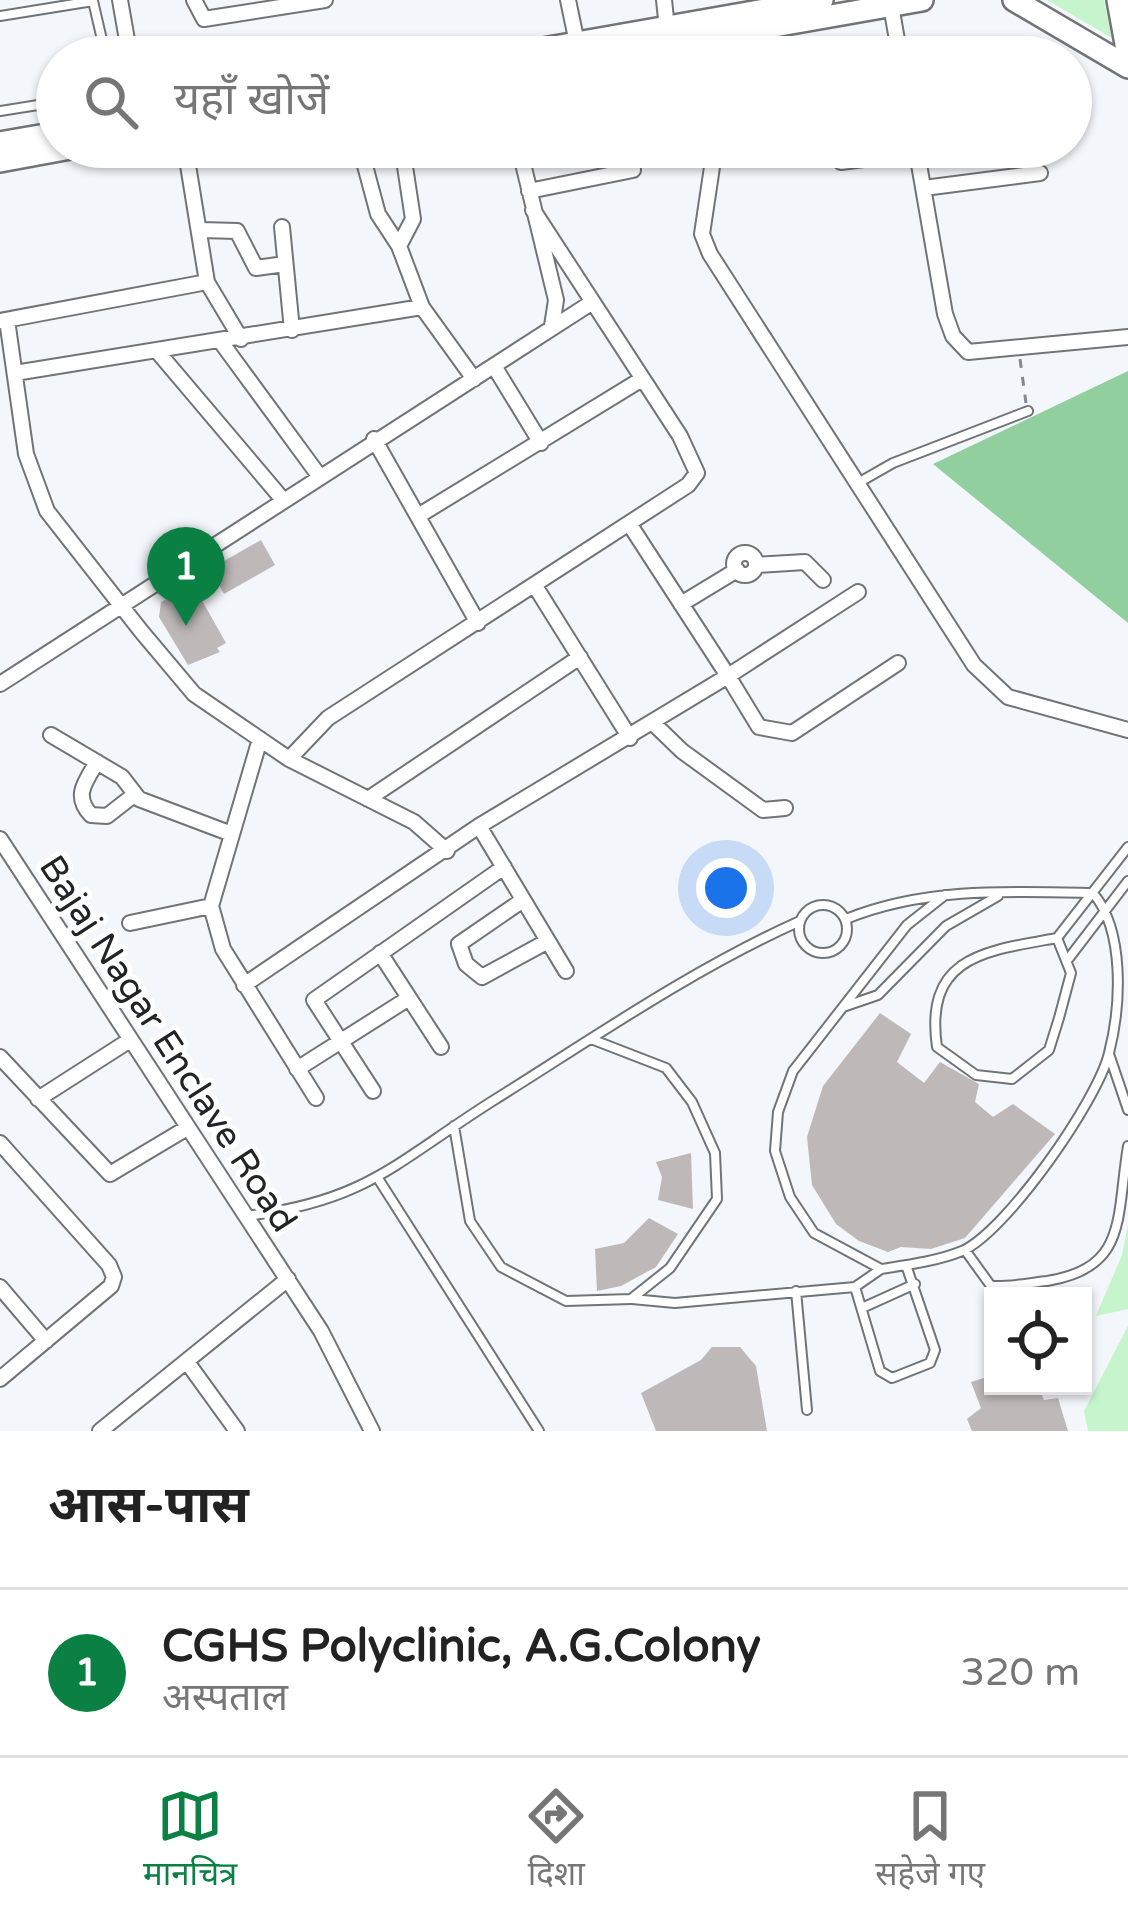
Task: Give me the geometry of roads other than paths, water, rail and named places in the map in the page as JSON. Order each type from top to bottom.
[{"type":"street","points":[[120,0],[126,36]]},
{"type":"street","points":[[194,0],[204,19],[235,7],[318,1]]},
{"type":"street","points":[[568,0],[576,36]]},
{"type":"street","points":[[664,0],[667,28]]},
{"type":"street","points":[[713,36],[772,4],[822,0]]},
{"type":"street","points":[[722,36],[922,0]]},
{"type":"street","points":[[1014,0],[1075,36]]},
{"type":"street","points":[[1118,0],[1128,55]]},
{"type":"street","points":[[890,3],[896,36]]},
{"type":"street","points":[[619,36],[667,28],[696,36]]},
{"type":"street","points":[[1092,46],[1128,67]]},
{"type":"street","points":[[0,143],[36,137]]},
{"type":"street","points":[[0,160],[36,154]]},
{"type":"street","points":[[189,168],[207,282],[242,339]]},
{"type":"street","points":[[366,168],[378,214],[399,246],[422,307],[473,379]]},
{"type":"street","points":[[399,246],[412,219],[405,168]]},
{"type":"street","points":[[524,168],[556,300],[552,326]]},
{"type":"street","points":[[712,168],[703,221],[705,243],[856,484],[991,686],[1008,697],[1128,730]]},
{"type":"street","points":[[920,168],[952,336],[968,352],[1018,351],[1128,337]]},
{"type":"street","points":[[529,191],[633,170]]},
{"type":"street","points":[[924,188],[1040,173]]},
{"type":"street","points":[[289,759],[328,718],[630,525],[688,485],[697,468],[533,210]]},
{"type":"street","points":[[282,226],[292,330]]},
{"type":"street","points":[[201,230],[237,231],[256,268],[285,264]]},
{"type":"street","points":[[207,282],[3,321],[5,354],[15,373],[26,454],[46,511],[194,694],[289,759],[414,822],[447,851]]},
{"type":"street","points":[[556,300],[579,285]]},
{"type":"street","points":[[0,684],[591,303]]},
{"type":"street","points":[[15,373],[422,307]]},
{"type":"street","points":[[221,342],[320,477]]},
{"type":"street","points":[[158,351],[284,501]]},
{"type":"street","points":[[494,366],[541,442]]},
{"type":"street","points":[[418,516],[642,379]]},
{"type":"street","points":[[374,440],[478,623]]},
{"type":"street","points":[[630,525],[759,727],[793,733],[898,663]]},
{"type":"street","points":[[681,604],[737,571],[750,574],[756,565],[805,562],[823,580]]},
{"type":"street","points":[[536,586],[629,738]]},
{"type":"street","points":[[244,986],[479,826],[629,738],[858,592]]},
{"type":"street","points":[[368,799],[580,657]]},
{"type":"street","points":[[653,723],[682,752],[764,810],[785,808]]},
{"type":"street","points":[[51,735],[122,777],[134,795],[229,833]]},
{"type":"street","points":[[260,739],[211,906],[214,930],[316,1098]]},
{"type":"street","points":[[97,762],[82,788],[81,800],[91,815],[107,816],[134,795]]},
{"type":"street","points":[[479,826],[566,971]]},
{"type":"street","name":"Bajaj Nagar Enclave Road","points":[[0,839],[288,1280],[349,1378],[372,1431]]},
{"type":"street","points":[[373,1091],[314,1000],[504,867]]},
{"type":"street","points":[[523,900],[459,944],[466,964],[482,977],[548,941]]},
{"type":"street","points":[[130,923],[211,906]]},
{"type":"street","points":[[380,952],[441,1047]]},
{"type":"street","points":[[297,1069],[410,998]]},
{"type":"street","points":[[38,1100],[130,1040]]},
{"type":"street","points":[[0,1057],[110,1174],[187,1128]]},
{"type":"street","points":[[0,1143],[113,1271],[111,1286],[0,1379]]},
{"type":"street","name":"Bajaj Nagar Enclave Road","points":[[105,1429],[288,1280]]},
{"type":"street","points":[[0,1286],[46,1341]]},
{"type":"street","points":[[187,1362],[237,1431]]},
{"type":"lane","points":[[0,16],[93,0],[101,36]]},
{"type":"lane","points":[[0,111],[36,105]]},
{"type":"lane","points":[[856,484],[893,463],[1028,411]]},
{"type":"lane","points":[[1057,938],[1069,958],[1071,973],[1049,1050],[1012,1079],[976,1076],[938,1047],[938,991],[956,968],[994,950],[1057,938],[1128,847]]},
{"type":"lane","points":[[1069,958],[1128,881]]},
{"type":"lane","points":[[842,1008],[878,995],[960,915],[1005,892]]},
{"type":"lane","points":[[454,1126],[470,1221],[501,1267],[566,1301],[675,1303],[855,1287],[881,1269],[965,1250],[1028,1187],[1080,1118],[1109,1054],[1117,957],[1108,910],[1093,893],[1005,892],[878,906],[846,919]]},
{"type":"lane","points":[[881,1269],[814,1233],[790,1196],[775,1151],[778,1112],[793,1071],[908,925],[945,895]]},
{"type":"lane","points":[[246,1216],[302,1209],[379,1180],[454,1126],[697,972],[800,921],[810,908],[826,904],[846,919]]},
{"type":"lane","points":[[800,921],[804,944],[825,953],[844,941],[846,919]]},
{"type":"lane","points":[[591,1039],[666,1068],[692,1102],[715,1153],[717,1199],[670,1268],[631,1299]]},
{"type":"lane","points":[[1109,1054],[1128,1110]]},
{"type":"lane","points":[[965,1250],[991,1286],[1082,1275],[1099,1266],[1113,1236],[1128,1146]]},
{"type":"lane","points":[[379,1180],[538,1431]]},
{"type":"lane","points":[[855,1287],[885,1376],[930,1364],[935,1350],[906,1265]]},
{"type":"lane","points":[[861,1308],[915,1284]]},
{"type":"lane","points":[[796,1291],[807,1410]]},
{"type":"place","name":"CGHS Polyclinic, A.G.Colony","points":[[186,626]]}]
